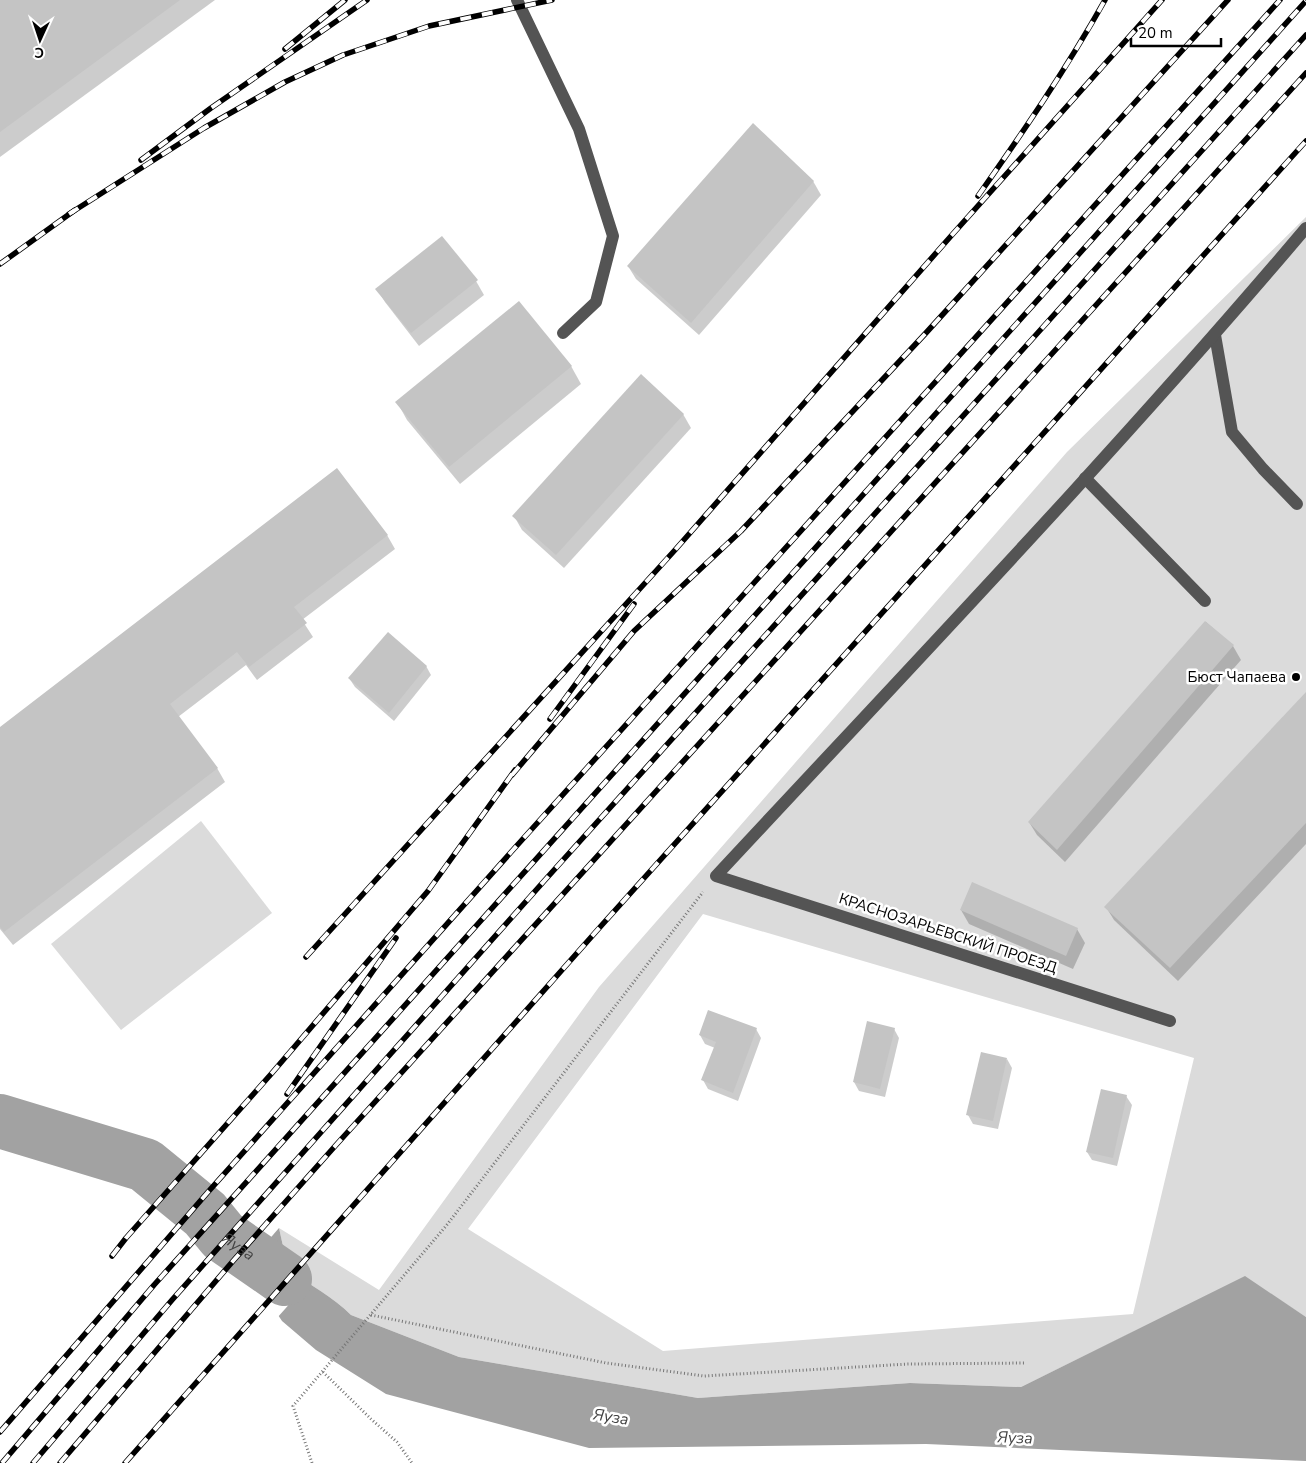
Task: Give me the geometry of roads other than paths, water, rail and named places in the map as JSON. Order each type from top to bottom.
[{"type":"street","points":[[517,0],[579,129],[613,236],[596,302],[563,333]]},
{"type":"street","points":[[1205,600],[1085,478],[1215,335],[1306,228]]},
{"type":"street","points":[[1215,335],[1232,432],[1263,469],[1297,504]]},
{"type":"street","name":"КРАСНОЗАРЬЕВСКИЙ ПРОЕЗД","points":[[1085,478],[716,876],[1170,1021]]},
{"type":"water","points":[[279,1228],[288,1269],[328,1296],[351,1315],[459,1357],[698,1398],[910,1383],[1021,1387],[1245,1276],[1306,1317],[1306,1461],[926,1444],[589,1448],[386,1394],[316,1350],[282,1321],[266,1297],[237,1269],[223,1236]]},
{"type":"waterway","name":"Яуза","points":[[0,1121],[145,1165],[205,1214],[223,1236],[285,1279]]},
{"type":"railway","points":[[285,49],[345,0]]},
{"type":"railway","points":[[141,160],[211,108],[367,0]]},
{"type":"railway","points":[[69,214],[204,128],[285,82],[343,55],[429,26],[552,0]]},
{"type":"railway","points":[[978,196],[1044,100],[1105,0]]},
{"type":"railway","points":[[306,957],[675,550],[951,236],[1162,0]]},
{"type":"railway","points":[[512,775],[634,631],[741,531],[925,334],[1228,0]]},
{"type":"railway","points":[[0,1432],[208,1192],[512,851],[1280,0]]},
{"type":"railway","points":[[2,1463],[154,1285],[1306,1]]},
{"type":"railway","points":[[33,1463],[172,1300],[545,880],[1306,35]]},
{"type":"railway","points":[[60,1463],[233,1261],[336,1145],[1306,73]]},
{"type":"railway","points":[[125,1463],[601,926],[1306,141]]},
{"type":"railway","points":[[0,264],[75,210]]},
{"type":"railway","points":[[550,719],[634,604]]},
{"type":"railway","points":[[112,1256],[428,891],[515,770]]},
{"type":"railway","points":[[287,1094],[396,938]]},
{"type":"place","name":"Бюст Чапаева","points":[[1296,677]]}]
